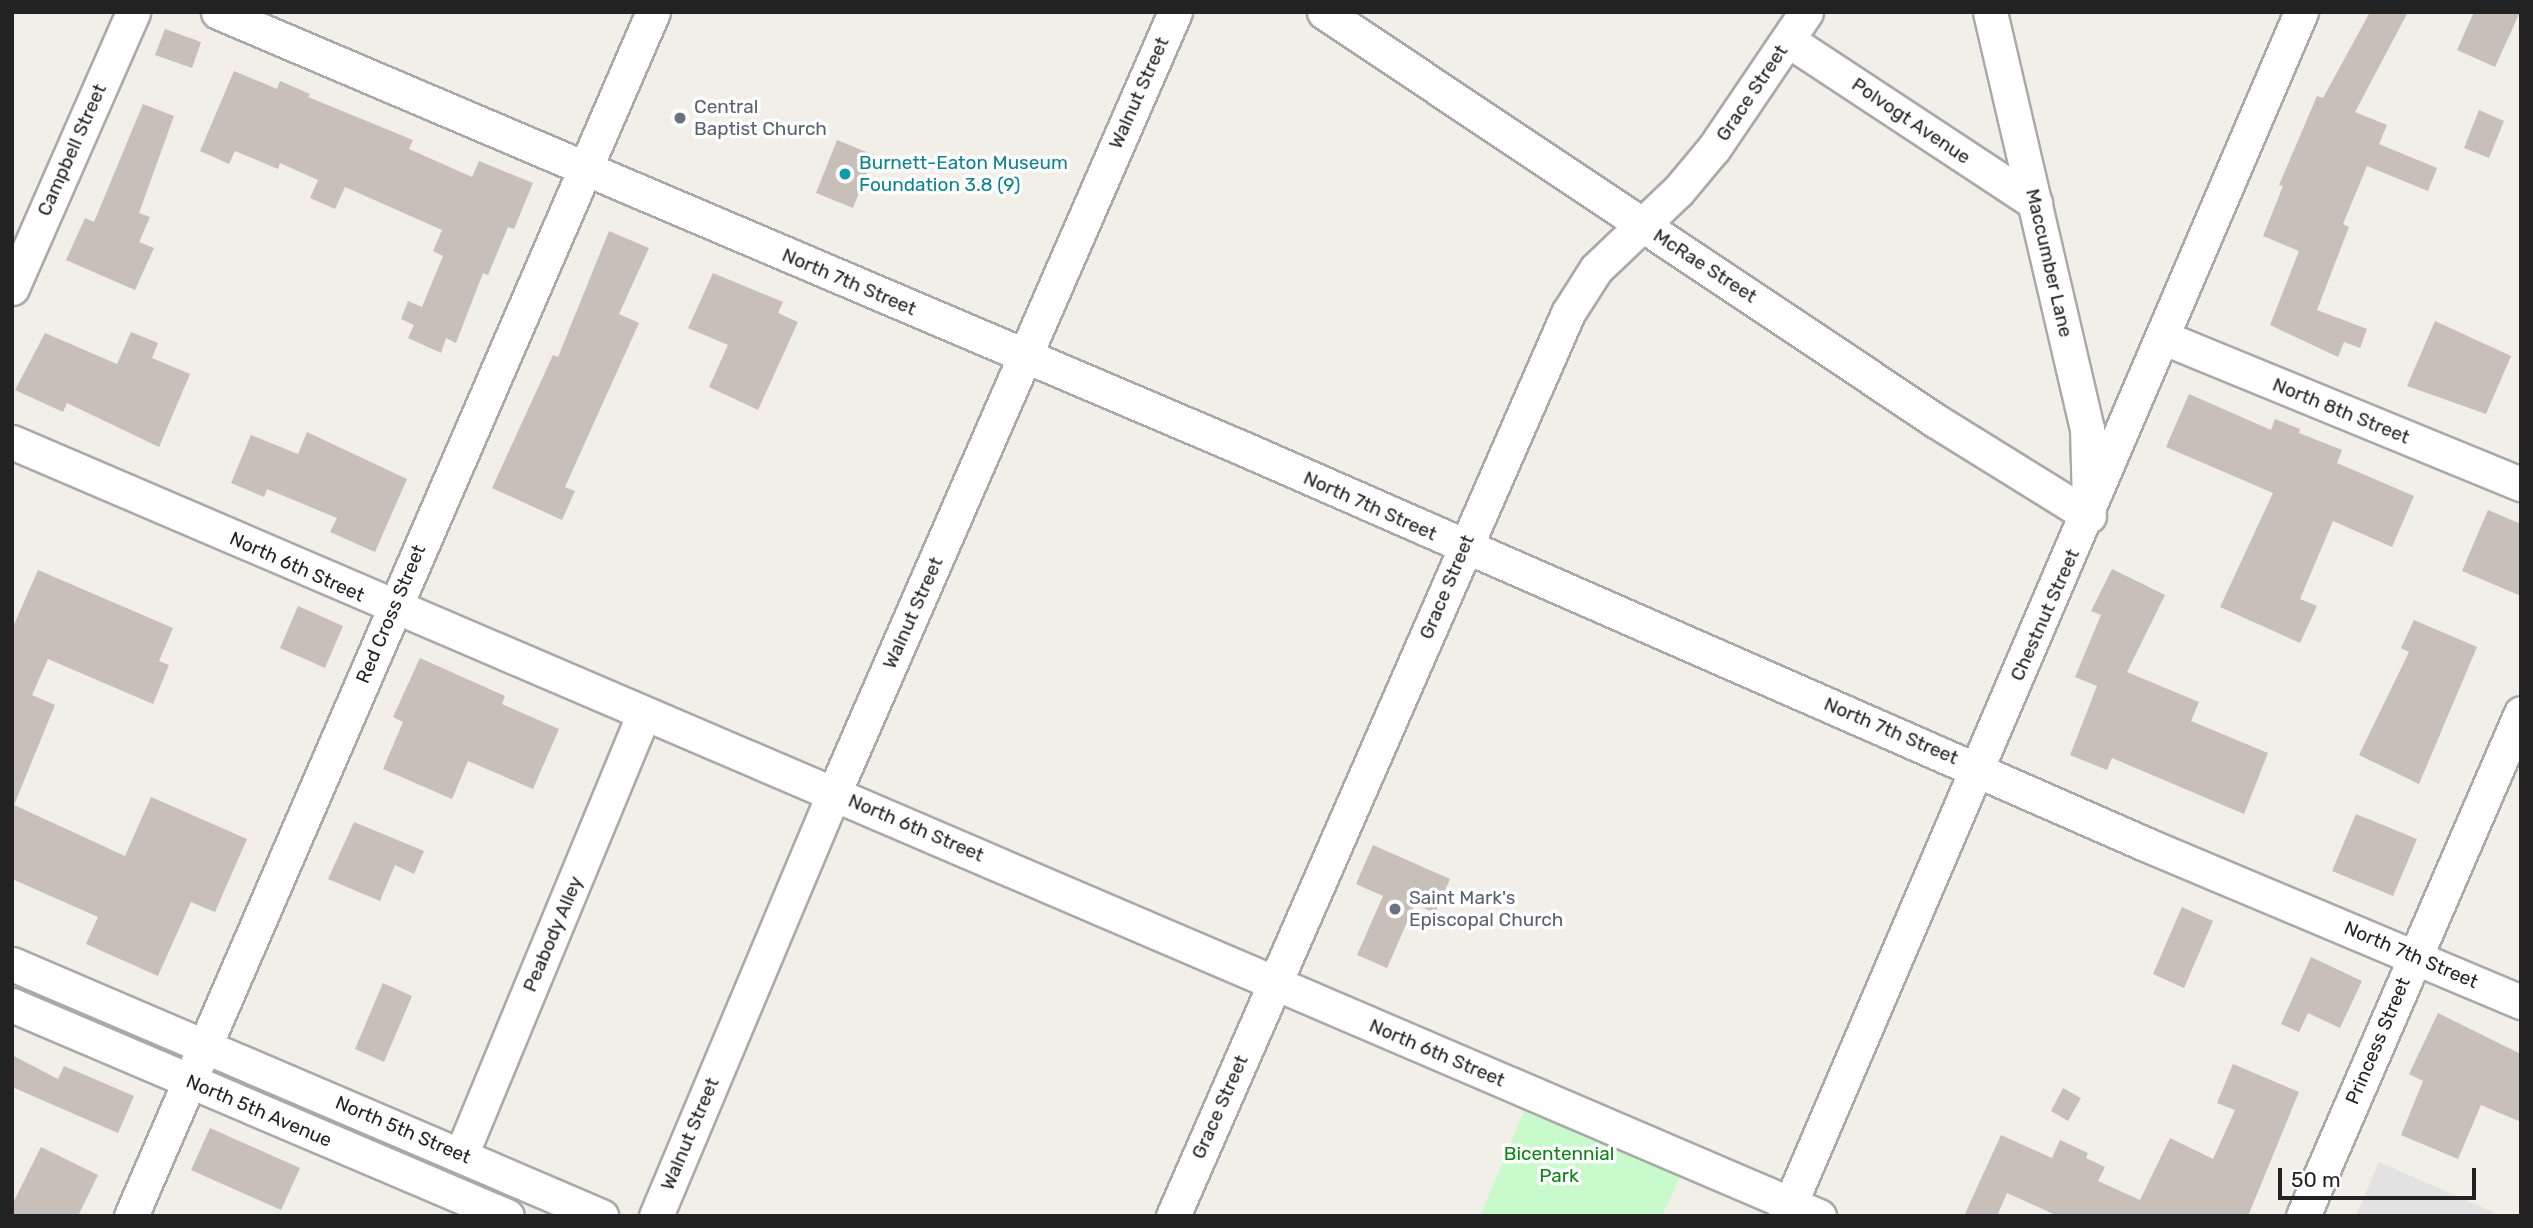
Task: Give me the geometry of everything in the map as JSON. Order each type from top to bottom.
[{"type":"street","name":"Campbell Street","points":[[12,288],[133,12]]},
{"type":"street","name":"North 7th Street","points":[[218,12],[584,171],[1026,356],[1464,548],[2521,1002]]},
{"type":"street","name":"Red Cross Street","points":[[131,1216],[653,12]]},
{"type":"street","name":"Walnut Street","points":[[656,1216],[834,793],[1175,12]]},
{"type":"street","name":"McRae Street","points":[[1324,12],[1936,421],[2089,516]]},
{"type":"street","name":"Grace Street","points":[[1173,1216],[1568,313],[1596,269],[1640,223],[1678,191],[1714,148],[1806,12]]},
{"type":"street","name":"Maccumber Lane","points":[[1990,12],[2087,428],[2089,516]]},
{"type":"street","name":"Chestnut Street","points":[[1799,1211],[1978,768],[2089,516],[2162,337],[2301,12]]},
{"type":"street","name":"Polvogt Avenue","points":[[1788,40],[2035,203]]},
{"type":"street","name":"North 8th Street","points":[[2162,337],[2521,484]]},
{"type":"street","name":"North 6th Street","points":[[12,442],[393,609],[834,793],[1799,1211]]},
{"type":"street","name":"Princess Street","points":[[2303,1216],[2521,713]]},
{"type":"street","name":"Peabody Alley","points":[[461,1155],[644,714]]},
{"type":"street","name":"North 5th Avenue","points":[[12,964],[204,1046]]},
{"type":"street","name":"North 5th Avenue","points":[[12,1005],[507,1216]]},
{"type":"street","name":"North 5th Street","points":[[204,1046],[601,1216]]},
{"type":"green space","name":"Bicentennial Park","points":[[1530,1097],[1686,1164],[1662,1216],[1480,1216]]},
{"type":"shaded area","points":[[2379,1162],[2493,1212],[2492,1216],[2356,1216]]},
{"type":"building","points":[[2370,12],[2408,12],[2355,112],[2387,125],[2379,144],[2437,168],[2428,191],[2367,166],[2343,224],[2349,227],[2317,310],[2367,329],[2360,348],[2344,342],[2338,357],[2270,325],[2299,251],[2263,236],[2283,186],[2279,185],[2317,96],[2323,98]]},
{"type":"building","points":[[2474,12],[2520,12],[2495,67],[2457,50]]},
{"type":"building","points":[[165,29],[201,42],[192,68],[155,55]]},
{"type":"building","points":[[234,71],[277,89],[280,81],[310,94],[308,97],[413,140],[409,149],[472,177],[479,161],[533,183],[514,229],[508,227],[488,275],[483,273],[456,343],[446,338],[441,353],[408,338],[414,325],[401,319],[408,301],[422,307],[443,256],[433,251],[442,230],[345,187],[335,209],[310,198],[318,180],[280,163],[278,169],[235,151],[229,164],[200,151]]},
{"type":"building","points":[[143,104],[174,116],[139,213],[150,217],[139,242],[154,248],[135,290],[66,260],[85,218],[94,222]]},
{"type":"building","points":[[2479,110],[2504,121],[2489,158],[2464,148]]},
{"type":"building","name":"Burnett-Eaton Museum Foundation 3.8 (9)","points":[[837,140],[874,155],[853,208],[816,193]]},
{"type":"building","points":[[609,231],[649,248],[619,314],[639,323],[565,487],[575,491],[562,520],[492,488],[553,355],[558,357]]},
{"type":"building","points":[[713,273],[783,302],[778,313],[798,322],[758,410],[709,387],[728,345],[688,328]]},
{"type":"building","points":[[2435,321],[2511,356],[2486,414],[2407,386]]},
{"type":"building","points":[[131,332],[158,343],[152,358],[190,374],[159,447],[67,403],[63,412],[15,390],[45,333],[117,364]]},
{"type":"building","points":[[2189,394],[2271,430],[2275,419],[2300,429],[2299,433],[2342,450],[2337,463],[2414,496],[2392,547],[2333,521],[2300,599],[2317,606],[2300,643],[2220,607],[2273,493],[2166,447]]},
{"type":"building","points":[[307,432],[407,479],[375,552],[330,532],[337,518],[267,489],[264,497],[231,483],[251,435],[298,454]]},
{"type":"building","points":[[2488,510],[2521,524],[2521,596],[2462,571]]},
{"type":"building","points":[[2112,569],[2165,595],[2127,672],[2199,702],[2191,721],[2268,753],[2244,814],[2112,758],[2107,770],[2070,755],[2097,686],[2075,677],[2101,615],[2091,611]]},
{"type":"building","points":[[38,570],[173,628],[159,661],[169,665],[153,704],[48,659],[32,695],[55,705],[14,805],[125,856],[151,797],[247,839],[215,912],[191,902],[158,976],[86,944],[98,917],[12,879],[12,629]]},
{"type":"building","points":[[298,606],[343,626],[325,668],[280,648]]},
{"type":"building","points":[[2414,620],[2477,647],[2419,784],[2359,755],[2409,652],[2401,648]]},
{"type":"building","points":[[420,658],[505,696],[502,704],[559,729],[533,789],[468,761],[452,799],[383,769],[403,722],[393,717]]},
{"type":"building","points":[[2356,814],[2417,839],[2393,896],[2332,871]]},
{"type":"building","points":[[354,822],[424,851],[414,874],[395,865],[380,901],[328,879]]},
{"type":"building","name":"Saint Mark's Episcopal Church","points":[[1373,845],[1450,879],[1435,913],[1415,904],[1387,968],[1357,955],[1383,896],[1356,884]]},
{"type":"building","points":[[2182,907],[2213,921],[2184,988],[2153,974]]},
{"type":"building","points":[[2311,957],[2362,981],[2340,1028],[2308,1013],[2299,1032],[2281,1024]]},
{"type":"building","points":[[383,983],[412,996],[384,1062],[355,1049]]},
{"type":"building","points":[[2438,1013],[2521,1054],[2521,1122],[2481,1105],[2458,1159],[2401,1135],[2423,1081],[2409,1074]]},
{"type":"building","points":[[12,1055],[58,1079],[64,1066],[134,1096],[118,1133],[12,1087]]},
{"type":"building","points":[[2233,1064],[2299,1092],[2248,1216],[2058,1216],[2007,1193],[1997,1216],[1964,1216],[2001,1135],[2052,1158],[2060,1140],[2088,1153],[2086,1158],[2105,1167],[2098,1181],[2140,1200],[2170,1138],[2213,1159],[2235,1110],[2217,1103]]},
{"type":"building","points":[[2063,1088],[2081,1098],[2068,1121],[2051,1111]]},
{"type":"building","points":[[210,1128],[300,1168],[281,1210],[191,1170]]},
{"type":"building","points":[[41,1147],[98,1175],[78,1216],[12,1216],[12,1205]]},
{"type":"place","name":"Central Baptist Church","points":[[680,118]]},
{"type":"place","name":"Burnett-Eaton Museum Foundation 3.8 (9)","points":[[845,174]]},
{"type":"place","name":"Saint Mark's Episcopal Church","points":[[1395,909]]}]
